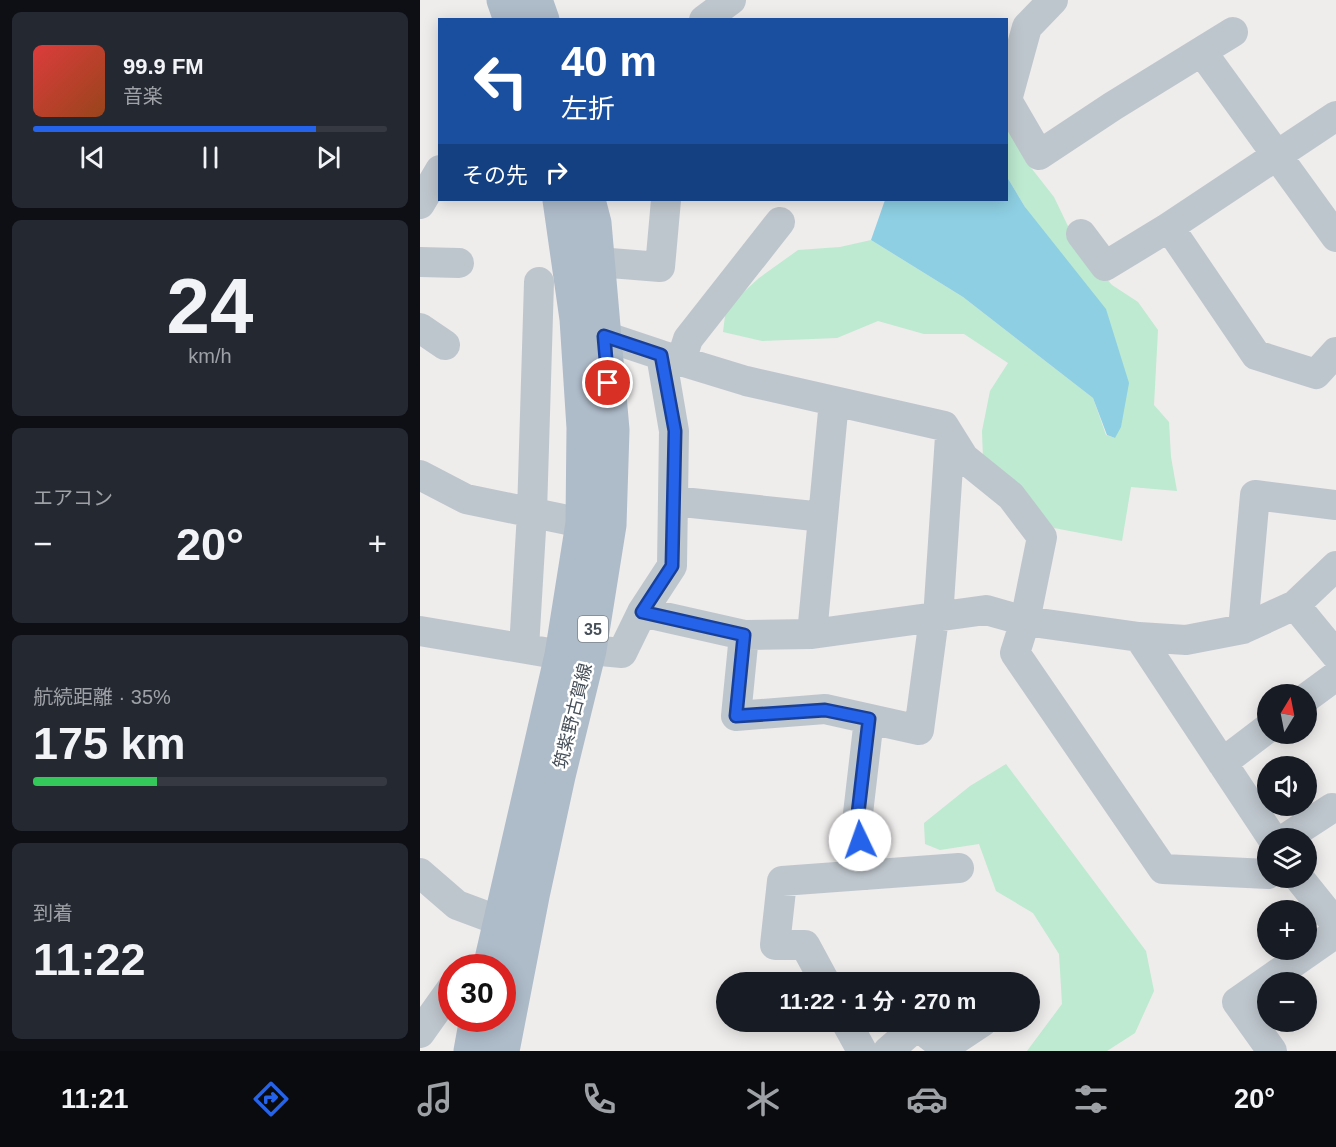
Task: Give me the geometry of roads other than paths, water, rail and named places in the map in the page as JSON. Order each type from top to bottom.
[{"type":"main road","points":[[503,0],[509,18]]},
{"type":"main road","points":[[536,0],[542,18]]},
{"type":"main road","name":"筑紫野古賀線","points":[[503,1051],[559,776],[575,652],[582,523],[583,428],[576,319],[559,201]]},
{"type":"main road","name":"筑紫野古賀線","points":[[492,954],[610,525],[613,430],[595,223],[589,201]]},
{"type":"main road","points":[[470,1051],[473,1032]]},
{"type":"street","points":[[707,18],[731,0]]},
{"type":"street","points":[[1008,96],[1027,27],[1053,0]]},
{"type":"street","points":[[1008,102],[1039,155],[1233,32]]},
{"type":"street","points":[[1202,52],[1336,237]]},
{"type":"street","points":[[1081,234],[1105,266],[1336,116]]},
{"type":"street","points":[[420,204],[438,173]]},
{"type":"street","points":[[598,262],[660,267],[666,201]]},
{"type":"street","points":[[420,631],[524,648],[622,653],[642,612],[672,566],[675,431],[671,358],[780,222]]},
{"type":"street","points":[[1168,227],[1256,355],[1316,374],[1336,352]]},
{"type":"street","points":[[420,262],[459,263]]},
{"type":"street","points":[[524,648],[532,513],[539,282]]},
{"type":"street","points":[[420,328],[445,345]]},
{"type":"street","points":[[604,336],[746,381],[944,426],[964,458],[1011,496],[1042,537],[1025,621],[1015,653],[1163,868],[1257,873]]},
{"type":"street","points":[[812,634],[834,401]]},
{"type":"street","points":[[744,635],[736,716],[825,710],[919,730],[936,618],[950,436]]},
{"type":"street","points":[[420,476],[466,499],[582,523]]},
{"type":"street","points":[[1243,629],[1255,495],[1336,505]]},
{"type":"street","points":[[673,501],[823,517]]},
{"type":"street","points":[[642,612],[744,635],[812,634],[986,610],[1025,621],[1139,637],[1186,640],[1243,629],[1295,605],[1336,566]]},
{"type":"street","points":[[1295,605],[1336,655]]},
{"type":"street","points":[[1139,637],[1265,828]]},
{"type":"street","points":[[1317,690],[1336,676]]},
{"type":"street","points":[[866,875],[857,822],[869,719]]},
{"type":"street","points":[[1221,763],[1257,736]]},
{"type":"street","points":[[1301,828],[1332,808]]},
{"type":"street","points":[[820,972],[805,945],[775,945],[782,881],[959,868]]},
{"type":"street","points":[[420,873],[457,905],[500,921]]},
{"type":"street","points":[[1307,888],[1336,924]]},
{"type":"street","points":[[1269,1050],[1237,1002],[1336,933]]},
{"type":"street","points":[[420,1033],[438,1008]]},
{"type":"street","points":[[852,1032],[862,1051]]},
{"type":"street","points":[[888,1051],[910,1032]]},
{"type":"street","points":[[925,1032],[939,1043],[958,1038],[967,1032]]},
{"type":"water","points":[[1008,179],[1025,207],[1106,309],[1129,383],[1121,427],[1115,438],[1107,435],[1093,398],[963,297],[871,240],[885,201],[1008,201]]}]
